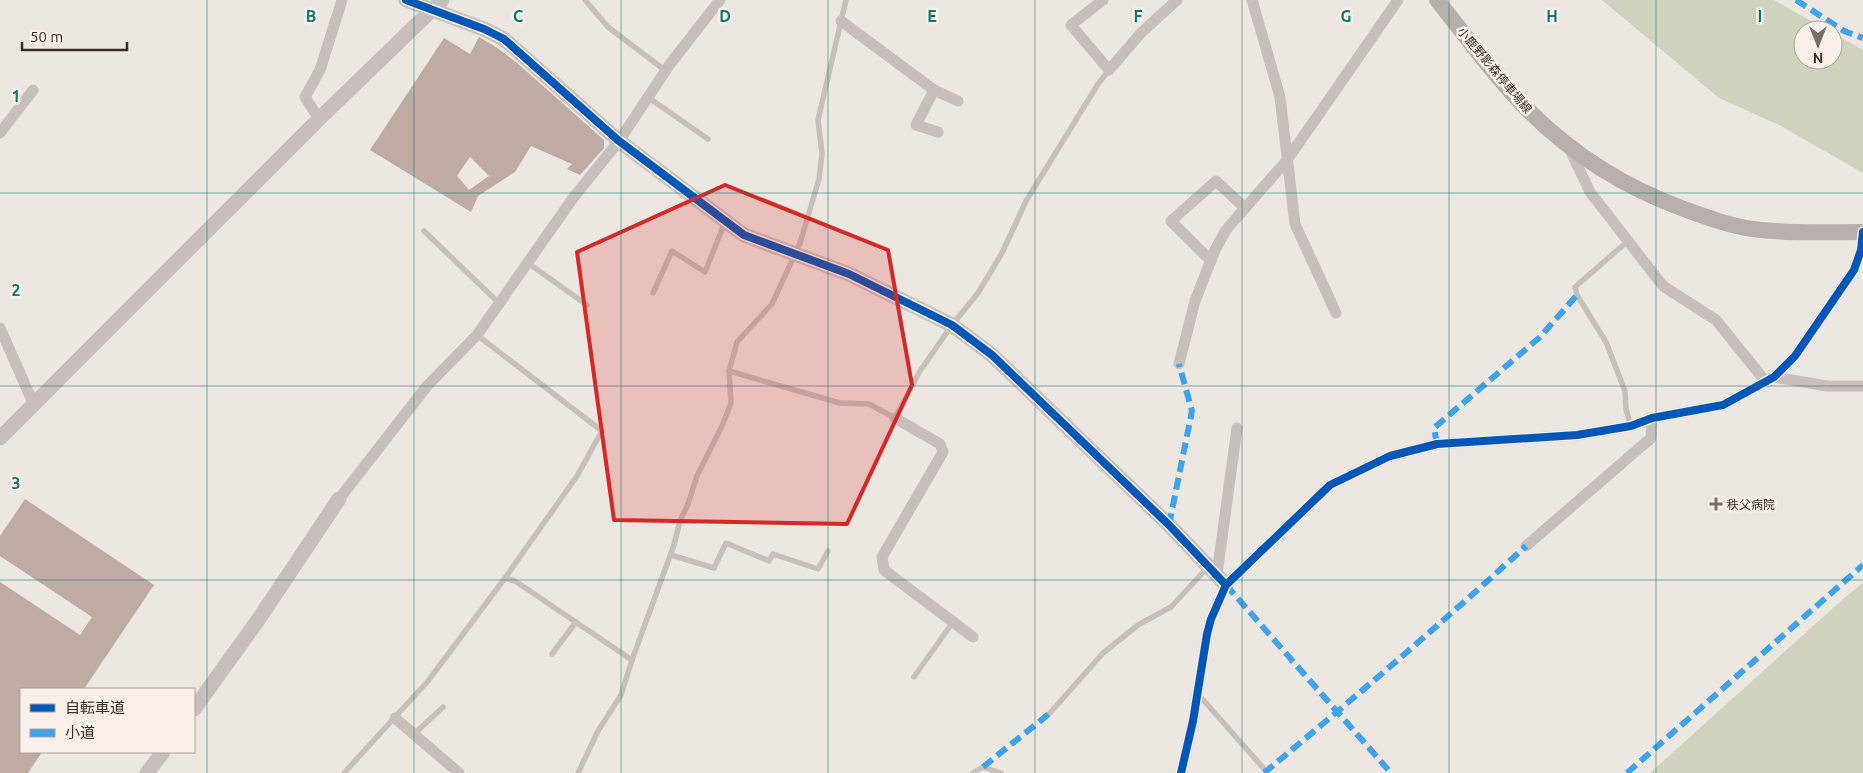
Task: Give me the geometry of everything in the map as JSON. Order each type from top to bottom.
[{"type":"main road","name":"小鹿野影森停車場線","points":[[1437,0],[1529,111],[1567,145],[1609,174],[1654,198],[1707,217],[1752,229],[1795,232],[1863,232]]},
{"type":"street","points":[[319,119],[304,97],[320,70],[342,0]]},
{"type":"street","points":[[406,0],[437,5],[504,39],[618,141],[744,235],[849,274],[952,325],[992,355],[1040,399],[1217,574]]},
{"type":"street","points":[[195,709],[340,499],[428,386],[477,335],[573,198],[618,141],[666,71],[720,0]]},
{"type":"street","points":[[1103,0],[1071,25],[1109,70],[1141,33],[1177,0]]},
{"type":"street","points":[[1252,0],[1280,97],[1295,224],[1336,314]]},
{"type":"street","points":[[1179,364],[1196,301],[1211,261],[1226,230],[1287,160],[1398,0]]},
{"type":"street","points":[[0,438],[319,119],[437,5]]},
{"type":"street","points":[[841,21],[934,90],[958,101]]},
{"type":"street","points":[[0,133],[33,90]]},
{"type":"street","points":[[934,90],[916,125],[938,132]]},
{"type":"street","points":[[1567,145],[1590,192],[1663,286],[1716,320],[1770,380],[1827,386],[1863,386]]},
{"type":"street","points":[[1211,261],[1171,221],[1216,181],[1245,208]]},
{"type":"street","points":[[1217,574],[1330,485],[1390,456],[1437,444],[1577,435],[1631,426],[1652,418],[1723,405],[1770,380],[1795,356],[1854,270],[1861,250],[1863,232]]},
{"type":"street","points":[[0,328],[34,404]]},
{"type":"street","points":[[895,418],[940,444],[943,452],[882,557],[884,570],[973,637]]},
{"type":"street","points":[[1526,546],[1651,438],[1652,418]]},
{"type":"street","points":[[1181,773],[1193,721],[1209,627],[1237,428]]},
{"type":"street","points":[[395,718],[459,773]]},
{"type":"street","points":[[148,773],[162,753]]},
{"type":"lane","points":[[585,0],[608,27],[666,71]]},
{"type":"lane","points":[[578,773],[598,731],[621,695],[671,554],[680,521],[697,476],[722,426],[731,403],[729,371],[737,342],[772,304],[803,234],[819,179],[822,154],[818,120],[846,0]]},
{"type":"lane","points":[[729,371],[840,403],[869,404],[895,418],[920,371],[952,325],[978,294],[1002,253],[1026,201],[1098,84],[1109,70]]},
{"type":"lane","points":[[649,98],[708,138]]},
{"type":"lane","points":[[652,294],[672,251],[705,272],[726,221]]},
{"type":"lane","points":[[424,232],[500,304]]},
{"type":"lane","points":[[1628,240],[1575,286],[1577,295],[1606,342],[1625,392],[1626,409],[1631,426]]},
{"type":"lane","points":[[528,263],[587,305]]},
{"type":"lane","points":[[344,773],[428,681],[505,578],[577,476],[602,431],[477,335]]},
{"type":"lane","points":[[671,554],[714,568],[726,543],[769,561],[773,554],[818,569],[828,551]]},
{"type":"lane","points":[[1050,712],[1103,653],[1138,625],[1171,607],[1217,574]]},
{"type":"lane","points":[[505,578],[515,581],[632,660]]},
{"type":"lane","points":[[552,654],[576,622]]},
{"type":"lane","points":[[914,678],[953,622]]},
{"type":"lane","points":[[1197,692],[1266,771]]},
{"type":"lane","points":[[414,734],[443,707]]},
{"type":"lane","points":[[973,773],[983,767],[1001,773]]},
{"type":"highlighted area","points":[[725,185],[888,250],[912,385],[847,524],[614,520],[577,252]]},
{"type":"green space","points":[[1602,0],[1774,0],[1809,20],[1793,20],[1793,70],[1843,70],[1843,39],[1863,50],[1863,173],[1779,125],[1719,98]]},
{"type":"green space","points":[[1863,583],[1863,773],[1650,773],[1843,599]]},
{"type":"building","points":[[479,37],[496,47],[516,62],[604,140],[604,148],[580,175],[567,169],[572,164],[531,146],[515,172],[478,196],[471,212],[370,150],[444,38],[470,54]],"holes":[[[470,157],[489,176],[469,190],[457,176]]]},
{"type":"building","points":[[25,499],[154,585],[85,688],[20,688],[20,753],[41,753],[28,773],[0,773],[0,582],[80,635],[92,617],[0,556],[0,536]]},
{"type":"marked path","points":[[1796,0],[1844,31],[1863,38]]},
{"type":"marked path","points":[[1437,444],[1434,428],[1540,337],[1577,295]]},
{"type":"marked path","points":[[1169,525],[1192,411],[1179,364]]},
{"type":"marked path","points":[[1264,773],[1462,604],[1526,546]]},
{"type":"marked path","points":[[1627,773],[1863,565]]},
{"type":"marked path","points":[[1226,585],[1391,773]]},
{"type":"marked path","points":[[983,767],[1050,713]]},
{"type":"cycle path","points":[[406,0],[484,29],[504,39],[619,141],[744,235],[849,274],[952,325],[992,355],[1169,525],[1226,585]]},
{"type":"cycle path","points":[[1181,773],[1193,721],[1207,634],[1211,619],[1226,585],[1330,485],[1390,456],[1437,444],[1577,435],[1631,426],[1652,418],[1723,405],[1774,377],[1795,356],[1854,270],[1861,250],[1863,232]]},
{"type":"place","name":"秩父病院","points":[[1716,504]]}]
